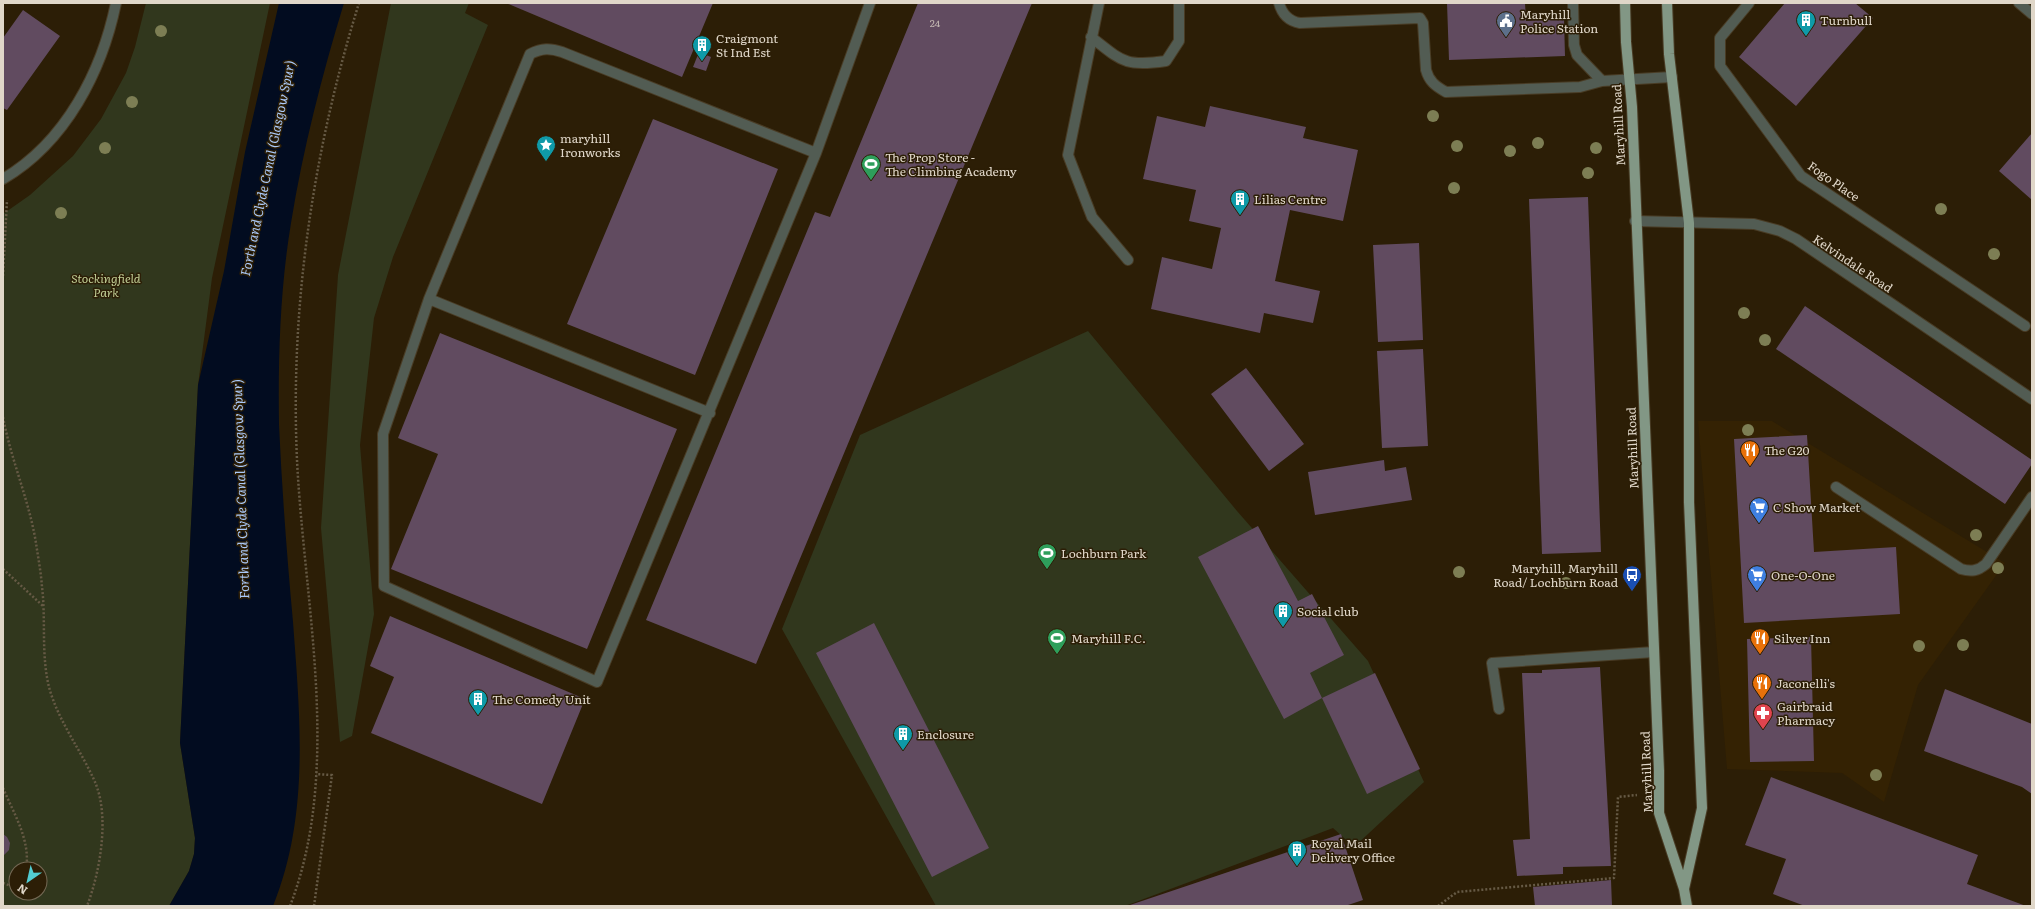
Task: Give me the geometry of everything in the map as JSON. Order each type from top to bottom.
[{"type":"main road","name":"Maryhill Road","points":[[1625,3],[1659,771],[1659,813],[1684,889],[1688,906]]},
{"type":"main road","name":"Maryhill Road","points":[[1666,3],[1669,54],[1689,223],[1689,502],[1702,808],[1684,889]]},
{"type":"street","points":[[5,177],[32,157],[50,138],[77,103],[99,63],[108,38],[116,3]]},
{"type":"street","points":[[816,153],[562,52],[548,48],[537,50],[530,54],[429,299],[383,434],[384,586],[597,682],[710,413],[816,153],[870,3]]},
{"type":"street","points":[[1099,3],[1068,155],[1092,217],[1128,260]]},
{"type":"street","points":[[1091,37],[1121,60],[1141,65],[1166,61],[1179,42],[1179,3]]},
{"type":"street","points":[[1279,3],[1281,12],[1286,17],[1293,22],[1300,23],[1420,18],[1423,23],[1426,70],[1428,77],[1433,83],[1446,92],[1580,87],[1602,81],[1629,78],[1672,77]]},
{"type":"street","points":[[1573,3],[1574,45],[1577,55],[1602,81]]},
{"type":"street","name":"Fogo Place","points":[[1749,3],[1720,38],[1720,66],[1801,176],[2025,326]]},
{"type":"street","points":[[2019,3],[2032,14]]},
{"type":"street","name":"Kelvindale Road","points":[[1635,221],[1754,224],[1780,231],[1802,244],[2032,399]]},
{"type":"street","points":[[429,299],[710,413]]},
{"type":"street","points":[[1836,487],[1960,569],[1967,571],[1980,569],[1986,564],[2032,497]]},
{"type":"street","points":[[1499,709],[1492,663],[1654,652]]},
{"type":"path","points":[[290,906],[302,868],[316,774],[317,714],[297,460],[296,375],[299,301],[311,210],[327,126],[348,37],[359,3]]},
{"type":"path","points":[[3,276],[5,177]]},
{"type":"path","points":[[3,417],[35,540],[43,606],[46,668],[50,687],[67,729],[95,783],[100,803],[102,826],[100,852],[96,878],[87,906]]},
{"type":"path","points":[[3,569],[43,606]]},
{"type":"path","points":[[314,906],[332,775],[316,774]]},
{"type":"path","points":[[3,788],[26,843],[28,855],[27,861]]},
{"type":"path","points":[[1438,906],[1457,892],[1614,878],[1618,797],[1643,795]]},
{"type":"shaded area","points":[[1698,421],[1772,421],[2005,563],[1918,685],[1884,802],[1842,773],[1727,769]]},
{"type":"green space","name":"Stockingfield Park","points":[[146,3],[270,3],[212,278],[198,385],[180,743],[195,838],[194,854],[189,871],[169,906],[3,906],[3,214],[30,195],[73,156],[101,119],[126,73],[135,47]]},
{"type":"green space","points":[[391,3],[469,3],[465,13],[488,25],[393,257],[374,318],[360,445],[374,614],[352,736],[340,742],[321,528],[338,275]]},
{"type":"green space","name":"Lochburn Park","points":[[1088,331],[1237,511],[1368,661],[1424,782],[1354,847],[1333,828],[1125,906],[936,906],[782,629],[860,435]]},
{"type":"water","name":"Forth and Clyde Canal (Glasgow Spur)","points":[[279,3],[344,3],[328,57],[301,168],[287,248],[280,324],[279,425],[300,730],[300,766],[293,837],[285,872],[273,906],[169,906],[189,871],[194,854],[195,838],[180,743],[198,385],[224,271],[245,152]]},
{"type":"building","points":[[506,3],[713,3],[682,77]]},
{"type":"building","points":[[918,3],[1032,3],[756,664],[646,620],[815,212],[830,217]]},
{"type":"building","name":"Maryhill Police Station","points":[[1447,3],[1525,3],[1526,21],[1564,19],[1565,56],[1449,60]]},
{"type":"building","name":"Turnbull","points":[[1785,3],[1855,3],[1873,18],[1796,106],[1739,57]]},
{"type":"building","points":[[23,10],[60,36],[7,110],[3,108],[3,38]]},
{"type":"building","name":"Craigmont St Ind Est","points":[[699,52],[711,57],[706,71],[693,67]]},
{"type":"building","name":"Lilias Centre","points":[[1210,106],[1306,127],[1303,138],[1358,150],[1343,221],[1290,210],[1275,281],[1320,291],[1313,323],[1264,313],[1260,333],[1151,309],[1162,257],[1212,269],[1221,228],[1189,221],[1196,190],[1143,179],[1157,116],[1205,127]]},
{"type":"building","points":[[653,119],[778,169],[695,375],[567,324]]},
{"type":"building","points":[[2032,133],[2032,200],[1999,171]]},
{"type":"building","points":[[1588,197],[1601,552],[1542,554],[1529,199]]},
{"type":"building","points":[[1419,243],[1423,340],[1378,342],[1373,245]]},
{"type":"building","points":[[1805,306],[2032,460],[2032,464],[2005,504],[1776,349]]},
{"type":"building","points":[[440,333],[677,429],[587,649],[391,569],[438,454],[398,438]]},
{"type":"building","points":[[1423,349],[1428,446],[1382,448],[1377,351]]},
{"type":"building","points":[[1246,368],[1304,444],[1269,471],[1211,394]]},
{"type":"building","points":[[1807,435],[1814,552],[1896,547],[1900,614],[1744,623],[1734,439]]},
{"type":"building","points":[[1384,460],[1385,471],[1406,467],[1412,500],[1315,515],[1308,472]]},
{"type":"building","name":"Social club","points":[[1258,526],[1298,601],[1312,594],[1344,655],[1310,673],[1322,698],[1284,719],[1198,557]]},
{"type":"building","name":"The Comedy Unit","points":[[390,616],[585,699],[542,804],[371,733],[394,677],[370,666]]},
{"type":"building","name":"Enclosure","points":[[874,623],[989,848],[932,877],[816,653]]},
{"type":"building","points":[[1811,637],[1814,761],[1750,762],[1747,639]]},
{"type":"building","points":[[1600,667],[1611,866],[1563,867],[1563,874],[1517,876],[1513,840],[1530,839],[1522,673],[1542,673],[1542,670]]},
{"type":"building","points":[[1375,673],[1420,769],[1367,794],[1322,698]]},
{"type":"building","points":[[1945,689],[2032,724],[2032,794],[2022,787],[1924,751]]},
{"type":"building","points":[[1771,777],[1978,855],[1967,884],[2026,906],[1805,906],[1773,894],[1786,859],[1745,845]]},
{"type":"building","points":[[3,834],[7,837],[10,843],[9,850],[3,856]]},
{"type":"building","name":"Royal Mail Delivery Office","points":[[1341,834],[1363,900],[1345,906],[1127,906]]},
{"type":"building","points":[[1611,880],[1612,906],[1535,906],[1533,887]]},
{"type":"place","name":"Turnbull","points":[[1806,37]]},
{"type":"place","name":"Maryhill Police Station","points":[[1506,38]]},
{"type":"place","name":"Craigmont St Ind Est","points":[[702,62]]},
{"type":"place","name":"maryhill Ironworks","points":[[546,162]]},
{"type":"place","name":"The Prop Store - The Climbing Academy","points":[[871,181]]},
{"type":"place","name":"Lilias Centre","points":[[1240,216]]},
{"type":"place","name":"The G20","points":[[1750,467]]},
{"type":"place","name":"C Show Market","points":[[1759,524]]},
{"type":"place","name":"Lochburn Park","points":[[1047,570]]},
{"type":"place","name":"Maryhill, Maryhill Road/ Lochburn Road","points":[[1632,592]]},
{"type":"place","name":"One-O-One","points":[[1757,592]]},
{"type":"place","name":"Social club","points":[[1283,628]]},
{"type":"place","name":"Maryhill F.C.","points":[[1057,655]]},
{"type":"place","name":"Silver Inn","points":[[1760,655]]},
{"type":"place","name":"Jaconelli's","points":[[1762,700]]},
{"type":"place","name":"The Comedy Unit","points":[[478,716]]},
{"type":"place","name":"Gairbraid Pharmacy","points":[[1763,730]]},
{"type":"place","name":"Enclosure","points":[[903,751]]},
{"type":"place","name":"Royal Mail Delivery Office","points":[[1297,867]]}]
